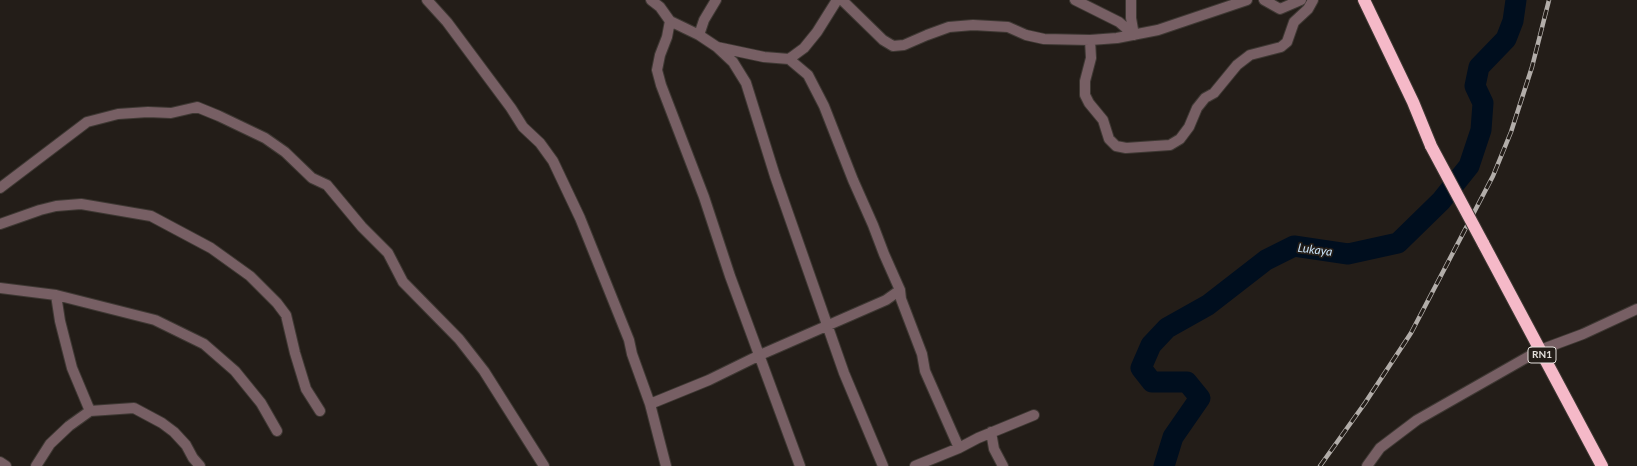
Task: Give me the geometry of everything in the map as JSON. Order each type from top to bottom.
[{"type":"highway","name":"RN1","points":[[1364,0],[1413,102],[1431,146],[1602,466]]},
{"type":"street","points":[[427,0],[447,22],[511,108],[523,127],[540,143],[553,161],[580,218],[629,340],[632,354],[650,404],[666,466]]},
{"type":"street","points":[[651,0],[660,7],[670,21],[699,35],[717,47],[733,62],[746,83],[775,176],[856,404],[883,466]]},
{"type":"street","points":[[699,35],[704,20],[716,0]]},
{"type":"street","points":[[789,59],[804,48],[824,22],[837,0]]},
{"type":"street","points":[[842,0],[883,40],[893,46],[904,45],[949,27],[973,25],[1008,27],[1026,35],[1044,38],[1090,40],[1117,38],[1158,30],[1247,0]]},
{"type":"street","points":[[1076,0],[1119,22],[1134,35]]},
{"type":"street","points":[[1131,0],[1131,18],[1134,35]]},
{"type":"street","points":[[1264,0],[1280,8],[1301,0]]},
{"type":"street","points":[[1090,40],[1091,58],[1085,81],[1085,95],[1089,103],[1103,120],[1109,139],[1116,146],[1126,148],[1170,145],[1180,139],[1189,127],[1197,108],[1205,98],[1214,93],[1237,65],[1250,55],[1281,47],[1287,42],[1294,22],[1308,10],[1313,0]]},
{"type":"street","points":[[670,21],[667,37],[660,55],[657,70],[678,132],[704,197],[730,276],[800,466]]},
{"type":"street","points":[[717,47],[764,57],[789,59],[808,75],[824,106],[900,290],[901,299],[922,354],[925,371],[959,448]]},
{"type":"street","points":[[0,188],[87,122],[118,114],[171,114],[197,107],[265,138],[285,152],[312,178],[327,185],[362,227],[388,253],[403,282],[459,339],[484,371],[544,466]]},
{"type":"street","points":[[0,224],[56,206],[81,204],[151,216],[211,248],[250,276],[286,314],[295,353],[306,390],[320,412]]},
{"type":"street","points":[[0,288],[56,295],[155,320],[204,344],[235,371],[261,403],[276,431]]},
{"type":"street","points":[[650,404],[709,380],[760,355],[886,300],[900,290]]},
{"type":"street","points":[[56,295],[72,368],[90,411]]},
{"type":"street","points":[[1367,466],[1380,448],[1418,420],[1540,350],[1583,334],[1637,309]]},
{"type":"street","points":[[36,466],[50,444],[69,426],[90,411],[134,408],[162,423],[174,432],[186,445],[192,458],[200,466]]},
{"type":"street","points":[[916,466],[959,448],[991,432],[1034,415]]},
{"type":"street","points":[[991,432],[994,449],[1003,466]]},
{"type":"street","points":[[0,462],[6,466]]},
{"type":"waterway","name":"Lukaya","points":[[1164,466],[1173,437],[1200,398],[1187,382],[1152,382],[1141,368],[1151,345],[1167,328],[1208,305],[1266,260],[1294,246],[1348,254],[1398,243],[1441,201],[1469,166],[1481,130],[1483,103],[1475,86],[1479,67],[1506,39],[1513,21],[1516,0]]},
{"type":"railway","points":[[1320,466],[1365,403],[1411,333],[1493,176],[1511,132],[1532,67],[1549,0]]}]
